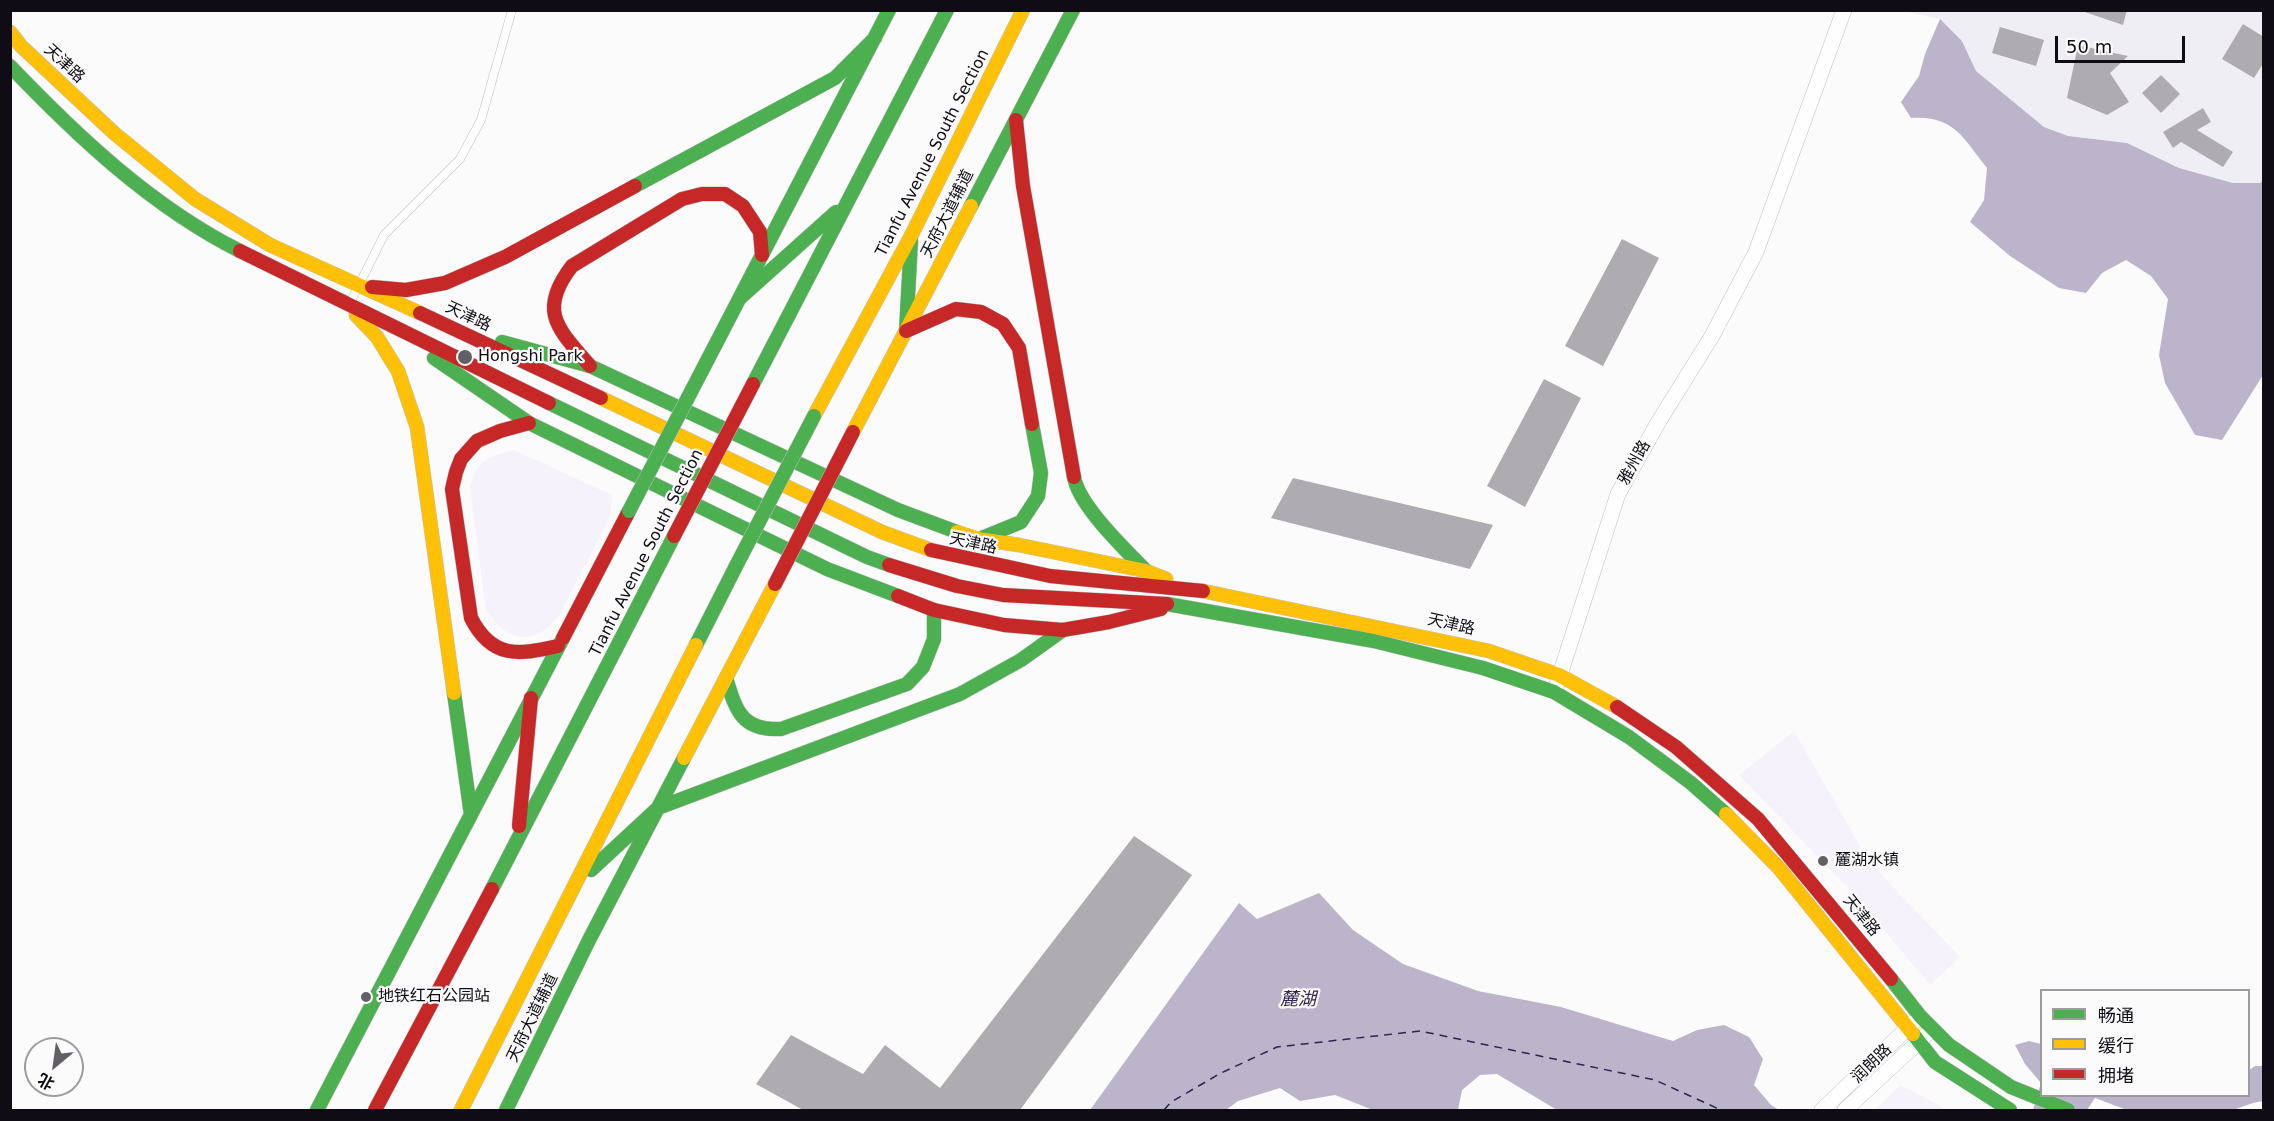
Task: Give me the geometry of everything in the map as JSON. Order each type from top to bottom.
[{"type":"main road","points":[[317,1110],[890,10]]},
{"type":"main road","name":"Tianfu Avenue South Section","points":[[375,1110],[518,840],[947,10]]},
{"type":"main road","name":"Tianfu Avenue South Section","points":[[461,1110],[736,566],[912,234],[1023,10]]},
{"type":"main road","name":"天府大道辅道","points":[[506,1110],[589,940],[1073,10]]},
{"type":"main road","name":"天津路","points":[[10,32],[21,46],[114,133],[195,199],[270,245],[456,329],[882,532],[941,554],[1050,576],[1188,588],[1489,651],[1559,675],[1618,707],[1676,747],[1758,819],[1850,928],[1920,1016],[1949,1045],[2011,1087],[2068,1110]]},
{"type":"main road","points":[[358,286],[406,290],[446,283],[505,257],[835,78],[875,38]]},
{"type":"main road","name":"天津路","points":[[10,66],[87,143],[178,214],[231,247],[386,325],[867,557],[914,574],[957,586],[1003,595],[1178,605],[1374,641],[1483,668],[1554,692],[1629,737],[1691,783],[1724,811],[1779,868],[1906,1029],[1935,1062],[2010,1110]]},
{"type":"main road","points":[[1016,120],[1023,186],[1076,485],[1100,522],[1146,571]]},
{"type":"main road","points":[[590,366],[568,339],[555,318],[553,298],[560,280],[572,266],[682,199],[702,194],[725,194],[743,206],[760,232],[762,255]]},
{"type":"main road","points":[[740,298],[848,201]]},
{"type":"main road","points":[[912,234],[906,331],[956,309],[981,312],[1003,324],[1019,348],[1041,473],[1038,496],[1021,522],[978,539]]},
{"type":"main road","points":[[348,306],[377,337],[398,371],[417,427],[471,815]]},
{"type":"main road","points":[[386,325],[529,423],[827,569],[934,610],[1004,625],[1063,630],[1109,622],[1178,605]]},
{"type":"main road","points":[[456,329],[590,366],[898,510],[941,527],[978,539],[1146,571],[1188,588]]},
{"type":"main road","points":[[529,423],[490,434],[475,443],[463,454],[455,469],[452,489],[471,618],[480,635],[499,649],[516,653],[558,646]]},
{"type":"main road","points":[[726,678],[735,708],[752,726],[766,731],[781,729],[907,684],[923,667],[934,639],[934,610]]},
{"type":"main road","points":[[577,883],[658,808],[960,694],[1021,660],[1063,630]]},
{"type":"main road","points":[[518,840],[531,698]]},
{"type":"street","name":"雅州路","points":[[1554,692],[1618,494],[1659,421],[1712,336],[1756,252],[1844,10]]},
{"type":"street","name":"润朗路","points":[[1845,1110],[1859,1086],[1906,1029],[1920,1016]]},
{"type":"street","name":"润朗路","points":[[1822,1110],[1859,1086],[1933,1030]]},
{"type":"lane","points":[[348,306],[384,235],[460,159],[481,120],[512,10]]},
{"type":"shaded area","points":[[1904,11],[2263,11],[2263,180],[2260,183],[2233,183],[2179,168],[2127,143],[2068,136],[2044,127],[1976,71],[1962,41],[1940,19]]},
{"type":"shaded area","points":[[514,450],[612,495],[610,517],[559,616],[545,630],[533,636],[518,637],[503,630],[486,611],[470,487],[480,465],[490,458]]},
{"type":"shaded area","points":[[1794,731],[1870,863],[1960,957],[1930,985],[1851,891],[1739,775]]},
{"type":"shaded area","points":[[1901,1085],[1947,1110],[1874,1110]]},
{"type":"water","points":[[1940,19],[1962,41],[1976,71],[2044,127],[2068,136],[2127,143],[2179,168],[2233,183],[2260,183],[2263,180],[2263,375],[2222,440],[2195,435],[2165,383],[2159,355],[2168,299],[2151,276],[2126,260],[2102,273],[2086,293],[2059,288],[2010,256],[1970,222],[1984,200],[1987,168],[1956,131],[1938,120],[1911,118],[1901,102],[1919,76],[1925,54]]},
{"type":"water","name":"麓湖","points":[[1319,893],[1353,930],[1403,964],[1478,991],[1561,1007],[1673,1041],[1697,1030],[1724,1025],[1749,1037],[1763,1059],[1754,1085],[1771,1105],[1779,1110],[1557,1110],[1497,1074],[1480,1075],[1462,1090],[1458,1110],[1373,1110],[1335,1095],[1300,1101],[1280,1088],[1238,1101],[1226,1110],[1090,1110],[1239,903],[1257,919]]},
{"type":"water","points":[[2029,1041],[2040,1044],[2040,1082],[2025,1064],[2015,1045]]},
{"type":"water","points":[[2255,1066],[2263,1066],[2263,1101],[2233,1110],[2127,1110],[2095,1098],[2087,1110],[2033,1110],[2040,1086],[2040,1097],[2250,1097],[2250,1069]]},
{"type":"building","points":[[2079,10],[2127,10],[2123,25]]},
{"type":"building","points":[[2243,24],[2264,37],[2264,62],[2254,78],[2222,59]]},
{"type":"building","points":[[2000,27],[2044,40],[2036,66],[1992,53]]},
{"type":"building","points":[[2078,45],[2128,56],[2110,73],[2129,102],[2107,115],[2067,98]]},
{"type":"building","points":[[2161,75],[2180,94],[2161,113],[2142,93]]},
{"type":"building","points":[[2203,108],[2211,122],[2197,130],[2233,152],[2223,167],[2181,142],[2173,148],[2163,132]]},
{"type":"building","points":[[1622,239],[1659,258],[1603,366],[1565,346]]},
{"type":"building","points":[[1544,379],[1581,398],[1525,507],[1487,486]]},
{"type":"building","points":[[1293,478],[1493,525],[1470,569],[1271,518]]},
{"type":"building","points":[[1134,836],[1192,875],[1020,1110],[803,1110],[756,1084],[791,1035],[863,1074],[885,1045],[940,1088]]},
{"type":"ferry route","points":[[1164,1110],[1171,1102],[1221,1073],[1277,1047],[1420,1031],[1655,1080],[1721,1110]]},
{"type":"traffic: fast","points":[[708,359],[889,10]]},
{"type":"traffic: fast","points":[[753,384],[947,10]]},
{"type":"traffic: fast","points":[[971,206],[1073,10]]},
{"type":"traffic: fast","points":[[635,186],[835,78],[875,38]]},
{"type":"traffic: fast","points":[[10,66],[89,144],[146,192],[176,213],[240,251]]},
{"type":"traffic: fast","points":[[740,298],[836,212]]},
{"type":"traffic: fast","points":[[906,331],[911,241]]},
{"type":"traffic: fast","points":[[502,342],[590,366],[898,510],[957,532]]},
{"type":"traffic: fast","points":[[434,358],[529,423],[827,569],[898,596]]},
{"type":"traffic: fast","points":[[629,511],[708,359]]},
{"type":"traffic: fast","points":[[549,403],[867,557],[889,565]]},
{"type":"traffic: fast","points":[[736,566],[814,416]]},
{"type":"traffic: fast","points":[[982,538],[1021,522],[1038,496],[1041,473],[1032,424]]},
{"type":"traffic: fast","points":[[1074,477],[1084,501],[1093,514],[1146,571]]},
{"type":"traffic: fast","points":[[492,889],[674,536]]},
{"type":"traffic: fast","points":[[696,645],[736,566]]},
{"type":"traffic: fast","points":[[1167,604],[1374,641],[1483,668],[1554,692],[1629,737],[1691,783],[1726,814]]},
{"type":"traffic: fast","points":[[726,678],[733,700],[743,717],[757,727],[781,729],[907,684],[923,667],[934,639],[934,610]]},
{"type":"traffic: fast","points":[[658,808],[960,694],[1021,660],[1063,630]]},
{"type":"traffic: fast","points":[[317,1110],[563,638]]},
{"type":"traffic: fast","points":[[454,693],[471,815]]},
{"type":"traffic: fast","points":[[506,1110],[589,940],[684,758]]},
{"type":"traffic: fast","points":[[591,870],[658,808]]},
{"type":"traffic: fast","points":[[1891,979],[1920,1016],[1949,1045],[2011,1087],[2068,1110]]},
{"type":"traffic: fast","points":[[1913,1034],[1935,1062],[2010,1110]]},
{"type":"traffic: slow","points":[[814,416],[912,234],[1023,10]]},
{"type":"traffic: slow","points":[[10,32],[21,46],[114,133],[195,199],[270,245],[420,313]]},
{"type":"traffic: slow","points":[[853,432],[971,206]]},
{"type":"traffic: slow","points":[[356,315],[377,337],[398,371],[417,427],[454,693]]},
{"type":"traffic: slow","points":[[601,398],[882,532],[931,550]]},
{"type":"traffic: slow","points":[[957,532],[978,539],[1146,571],[1166,579]]},
{"type":"traffic: slow","points":[[684,758],[775,584]]},
{"type":"traffic: slow","points":[[1203,591],[1489,651],[1559,675],[1617,707]]},
{"type":"traffic: slow","points":[[461,1110],[696,645]]},
{"type":"traffic: slow","points":[[1726,814],[1779,868],[1913,1034]]},
{"type":"traffic: jam","points":[[1016,120],[1023,186],[1074,477]]},
{"type":"traffic: jam","points":[[372,287],[406,290],[445,283],[505,257],[635,186]]},
{"type":"traffic: jam","points":[[590,366],[561,330],[554,308],[561,282],[572,266],[682,199],[702,194],[725,194],[743,206],[760,232],[762,255]]},
{"type":"traffic: jam","points":[[240,251],[549,403]]},
{"type":"traffic: jam","points":[[906,331],[956,309],[981,312],[1003,324],[1019,348],[1032,424]]},
{"type":"traffic: jam","points":[[420,313],[601,398]]},
{"type":"traffic: jam","points":[[674,536],[753,384]]},
{"type":"traffic: jam","points":[[529,423],[500,431],[477,441],[461,459],[452,489],[471,618],[479,631],[488,641],[507,651],[530,651],[558,646]]},
{"type":"traffic: jam","points":[[775,584],[853,432]]},
{"type":"traffic: jam","points":[[563,638],[629,511]]},
{"type":"traffic: jam","points":[[931,550],[1050,576],[1203,591]]},
{"type":"traffic: jam","points":[[889,565],[957,586],[1003,595],[1167,604]]},
{"type":"traffic: jam","points":[[898,596],[934,610],[1004,625],[1063,630],[1109,622],[1161,609]]},
{"type":"traffic: jam","points":[[519,826],[531,698]]},
{"type":"traffic: jam","points":[[1617,707],[1676,747],[1758,819],[1891,979]]},
{"type":"traffic: jam","points":[[375,1110],[492,889]]},
{"type":"place","name":"Hongshi Park","points":[[465,357]]},
{"type":"place","name":"麓湖水镇","points":[[1823,861]]},
{"type":"place","name":"地铁红石公园站","points":[[366,997]]}]
